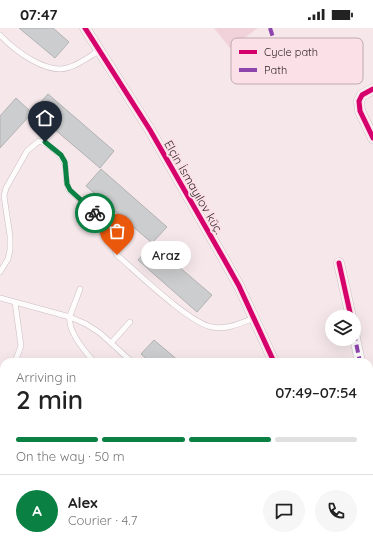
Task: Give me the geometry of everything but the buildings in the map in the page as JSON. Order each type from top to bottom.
[{"type":"street","name":"Elçin İsmayılov küç.","points":[[85,28],[150,130],[239,286],[272,358]]},
{"type":"street","points":[[373,89],[362,95],[358,101],[360,112],[373,138]]},
{"type":"street","points":[[339,263],[349,310]]},
{"type":"street","points":[[357,346],[359,358]]},
{"type":"lane","points":[[0,35],[16,49],[38,63],[56,69],[70,67],[100,50]]},
{"type":"lane","points":[[1,269],[8,260],[10,250],[10,236],[2,194],[27,151],[40,141],[45,142],[61,155],[65,162],[67,184],[70,190],[112,228],[114,248],[117,255],[180,309],[201,323],[212,327],[224,328],[254,318]]},
{"type":"lane","points":[[80,289],[70,317],[71,327],[75,336],[91,358]]},
{"type":"lane","points":[[0,298],[70,317],[86,324],[100,333],[128,358]]},
{"type":"lane","points":[[15,302],[21,346],[16,358]]},
{"type":"lane","points":[[111,343],[130,322]]},
{"type":"shaded area","points":[[214,28],[258,28],[244,38],[231,38],[230,48]]},
{"type":"marked path","points":[[270,28],[273,38]]},
{"type":"marked path","points":[[357,346],[359,358]]},
{"type":"cycle path","points":[[85,28],[150,130],[225,261],[239,286],[272,358]]},
{"type":"cycle path","points":[[373,89],[362,95],[359,101],[360,111],[373,138]]},
{"type":"cycle path","points":[[339,263],[349,310]]},
{"type":"way so far","points":[[95,213],[112,228],[114,248],[117,255]]},
{"type":"place","name":"Araz","points":[[117,255]]},
{"type":"route","points":[[45,142],[61,155],[65,162],[67,184],[70,190],[95,213]]}]
